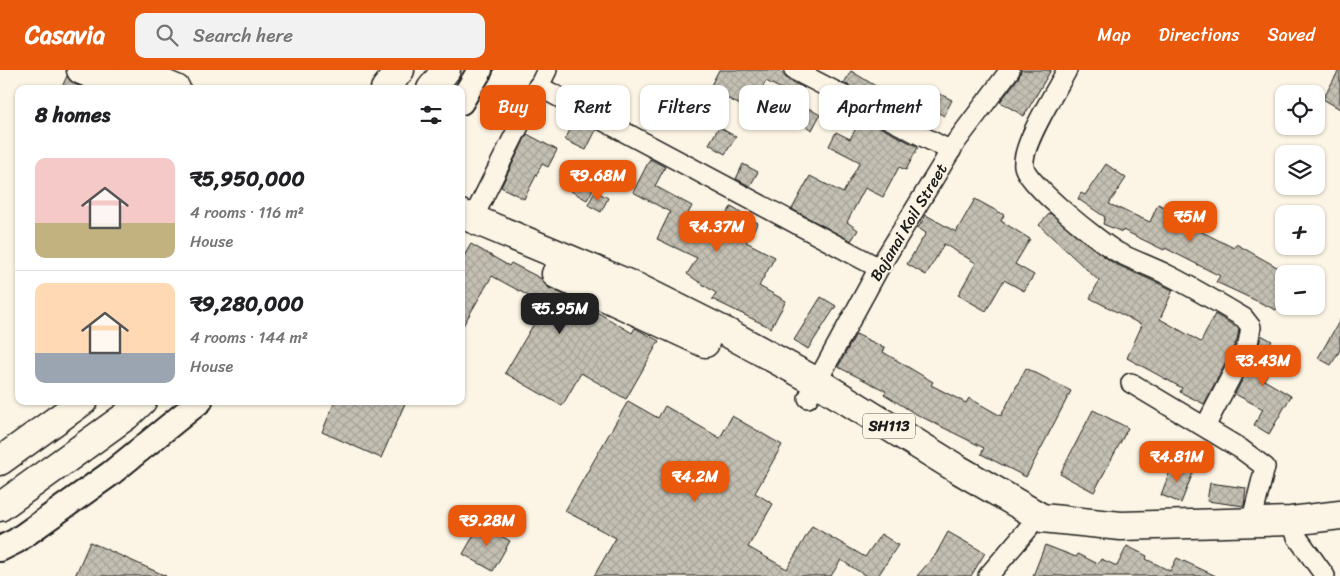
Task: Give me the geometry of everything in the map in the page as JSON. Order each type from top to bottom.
[{"type":"main road","points":[[81,70],[119,85]]},
{"type":"main road","points":[[131,70],[167,85]]},
{"type":"main road","points":[[388,85],[400,70]]},
{"type":"main road","points":[[435,85],[446,70]]},
{"type":"main road","name":"SH113","points":[[465,222],[718,349],[813,390],[956,468],[1042,518],[1121,526],[1251,523],[1294,529],[1340,532]]},
{"type":"main road","name":"SH113","points":[[813,390],[1028,530],[1038,533],[1121,541],[1294,529],[1340,515]]},
{"type":"main road","points":[[0,461],[77,405]]},
{"type":"main road","points":[[0,507],[126,416],[138,405]]},
{"type":"street","points":[[465,95],[480,70]]},
{"type":"street","points":[[796,70],[950,151]]},
{"type":"street","name":"Bajanai Koil Street","points":[[813,390],[879,268],[950,151],[1010,70]]},
{"type":"street","points":[[1067,70],[1025,149],[1024,166],[1026,173],[1046,195],[1088,232],[1118,252],[1178,280],[1244,318],[1251,327],[1248,344],[1205,426]]},
{"type":"street","points":[[465,222],[542,78],[879,268]]},
{"type":"street","points":[[1131,383],[1205,426],[1265,467],[1251,523]]},
{"type":"street","points":[[0,549],[22,536],[110,474],[195,405]]},
{"type":"street","points":[[1294,529],[1325,576]]},
{"type":"street","points":[[988,576],[1028,530]]},
{"type":"building","points":[[719,70],[779,70],[788,80],[798,85],[774,85],[766,81],[764,85],[739,85],[739,104],[729,99],[729,85],[711,85]]},
{"type":"building","points":[[1021,70],[1051,70],[1024,116],[1000,102],[1019,77]]},
{"type":"building","points":[[1340,70],[1340,109],[1325,100],[1325,95]]},
{"type":"building","points":[[851,71],[874,85],[848,85],[844,83]]},
{"type":"building","points":[[67,76],[77,85],[63,85]]},
{"type":"building","points":[[940,94],[952,100],[944,116],[940,114]]},
{"type":"building","points":[[809,108],[819,114],[812,130],[809,128]]},
{"type":"building","points":[[570,130],[596,130],[586,150],[565,140]]},
{"type":"building","points":[[717,130],[724,130],[736,137],[725,154],[709,144]]},
{"type":"building","points":[[855,130],[885,130],[918,147],[906,170],[899,167],[883,197],[865,188],[847,222],[858,230],[851,241],[792,209],[810,176],[843,193],[860,162],[829,146],[836,132],[850,139]]},
{"type":"building","points":[[527,134],[557,150],[548,167],[542,164],[524,199],[501,187]]},
{"type":"building","points":[[650,159],[665,167],[655,186],[692,206],[684,221],[713,236],[731,207],[758,223],[746,242],[775,257],[759,286],[786,301],[771,328],[712,299],[716,293],[687,274],[697,258],[657,239],[670,212],[633,192]]},
{"type":"building","points":[[585,163],[602,173],[587,200],[569,190]]},
{"type":"building","points":[[743,164],[758,172],[750,186],[736,179]]},
{"type":"building","points":[[1106,164],[1126,178],[1109,204],[1150,222],[1158,204],[1198,225],[1196,229],[1234,248],[1236,244],[1275,266],[1275,310],[1216,282],[1220,276],[1165,248],[1164,250],[1123,230],[1122,232],[1103,224],[1105,217],[1078,199],[1081,193],[1085,195]]},
{"type":"building","points":[[595,191],[608,198],[601,212],[588,205]]},
{"type":"building","points":[[975,199],[1004,215],[1001,221],[1030,239],[1015,264],[1034,275],[1024,291],[1004,280],[986,311],[958,295],[976,263],[944,244],[926,275],[907,264],[926,233],[918,228],[926,215],[956,232]]},
{"type":"building","points":[[1050,213],[1113,263],[1173,290],[1160,319],[1201,342],[1215,314],[1239,330],[1237,340],[1204,404],[1180,392],[1182,388],[1127,358],[1142,325],[1090,298],[1099,281],[1039,225]]},
{"type":"building","points":[[471,244],[509,266],[511,263],[542,279],[549,288],[580,302],[632,333],[635,328],[659,341],[626,399],[581,373],[562,406],[505,373],[545,305],[492,276],[465,322],[465,254]]},
{"type":"building","points":[[821,297],[836,306],[808,349],[794,340]]},
{"type":"building","points":[[1340,320],[1340,350],[1331,365],[1318,358]]},
{"type":"building","points":[[856,334],[885,348],[883,352],[933,382],[931,385],[966,403],[969,398],[1001,416],[1026,368],[1071,391],[1026,477],[981,454],[984,448],[914,413],[884,394],[886,391],[838,367]]},
{"type":"building","points":[[1261,335],[1272,341],[1269,345],[1279,351],[1264,380],[1291,396],[1269,434],[1254,425],[1263,409],[1235,394],[1258,349]]},
{"type":"building","points":[[628,401],[658,418],[665,406],[720,438],[732,416],[782,445],[755,493],[773,504],[748,547],[787,569],[812,526],[865,557],[881,534],[898,545],[878,576],[866,576],[841,560],[831,576],[594,576],[616,538],[565,511]]},
{"type":"building","points":[[333,405],[404,405],[381,458],[322,432]]},
{"type":"building","points":[[1093,410],[1128,428],[1094,492],[1060,474]]},
{"type":"building","points":[[1173,463],[1194,470],[1181,503],[1161,495]]},
{"type":"building","points":[[1210,483],[1246,488],[1244,506],[1207,501]]},
{"type":"building","points":[[480,524],[510,541],[493,571],[463,554]]},
{"type":"building","points":[[948,532],[985,553],[971,576],[917,576],[936,554]]},
{"type":"building","points":[[90,542],[166,576],[75,576]]},
{"type":"building","points":[[1045,545],[1076,557],[1078,554],[1098,564],[1101,559],[1117,566],[1127,546],[1147,556],[1146,559],[1170,571],[1177,558],[1216,576],[1033,576]]}]
